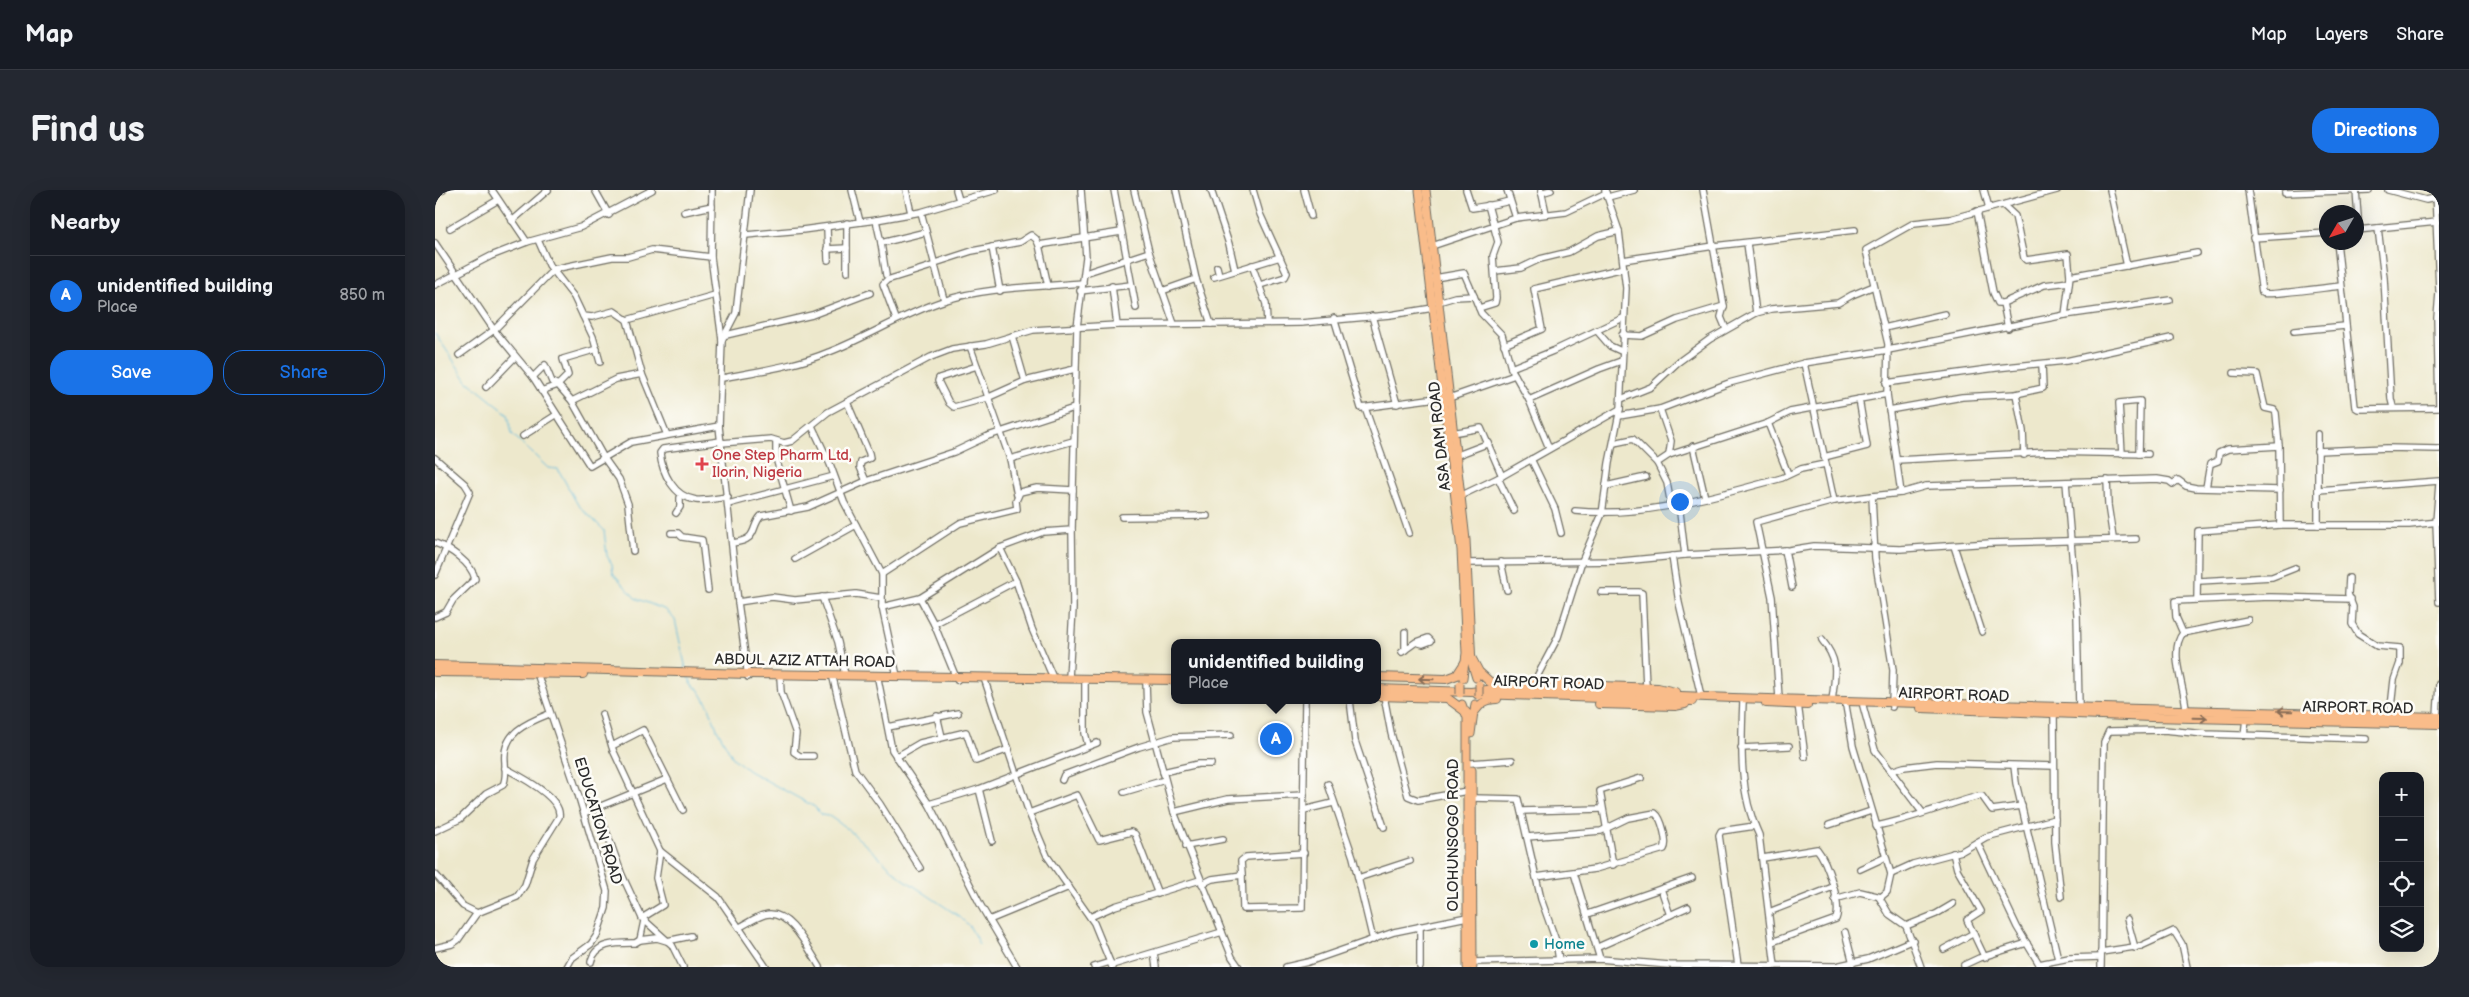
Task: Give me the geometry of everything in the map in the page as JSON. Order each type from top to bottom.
[{"type":"highway","points":[[1446,679],[1457,675],[1469,660],[1490,682]]},
{"type":"highway","name":"ABDUL AZIZ ATTAH ROAD","points":[[435,666],[780,677],[1085,682],[1171,681]]},
{"type":"highway","name":"ABDUL AZIZ ATTAH ROAD","points":[[435,672],[535,670]]},
{"type":"highway","name":"ABDUL AZIZ ATTAH ROAD","points":[[748,675],[897,676],[985,681],[1069,678],[1171,681]]},
{"type":"highway","points":[[1381,677],[1461,681]]},
{"type":"highway","points":[[1478,682],[1646,688],[1696,698]]},
{"type":"highway","name":"AIRPORT ROAD","points":[[1464,696],[1495,689],[1846,706],[2079,706],[2145,711],[2151,717],[2438,719]]},
{"type":"highway","points":[[1381,693],[1464,696]]},
{"type":"highway","points":[[1381,693],[1447,698],[1464,696]]},
{"type":"highway","points":[[1447,698],[1469,713],[1488,700]]},
{"type":"highway","points":[[1477,700],[1675,706],[1696,698]]},
{"type":"highway","name":"AIRPORT ROAD","points":[[1696,698],[1779,698],[2054,712],[2187,709],[2438,719]]},
{"type":"main road","name":"ASA DAM ROAD","points":[[1419,190],[1447,398],[1469,660],[1478,682],[1477,700]]},
{"type":"main road","name":"ASA DAM ROAD","points":[[1425,190],[1435,278],[1435,305]]},
{"type":"main road","name":"ASA DAM ROAD","points":[[1449,423],[1455,456],[1467,562],[1469,660],[1461,681],[1464,696]]},
{"type":"main road","points":[[1461,681],[1470,676],[1478,682]]},
{"type":"main road","points":[[1464,696],[1469,706],[1477,700]]},
{"type":"main road","name":"OLOHUNSOGO ROAD","points":[[1464,696],[1469,713],[1472,798],[1467,917],[1471,965]]},
{"type":"main road","name":"OLOHUNSOGO ROAD","points":[[1471,965],[1467,791],[1469,713],[1477,700]]},
{"type":"street","points":[[435,192],[443,190]]},
{"type":"street","points":[[492,190],[527,242]]},
{"type":"street","points":[[512,221],[548,190]]},
{"type":"street","points":[[595,190],[609,214]]},
{"type":"street","points":[[435,285],[491,256],[527,242],[581,228],[652,190]]},
{"type":"street","points":[[712,190],[711,257],[715,295],[724,337],[719,426],[748,675]]},
{"type":"street","points":[[724,337],[736,313],[750,190]]},
{"type":"street","points":[[853,190],[860,222]]},
{"type":"street","points":[[906,190],[911,213]]},
{"type":"street","points":[[956,190],[959,200]]},
{"type":"street","points":[[746,235],[827,227],[921,212],[996,190]]},
{"type":"street","points":[[1069,678],[1073,608],[1072,530],[1075,369],[1080,291],[1085,273],[1086,238],[1081,190]]},
{"type":"street","points":[[1113,190],[1136,308]]},
{"type":"street","points":[[1134,190],[1149,252],[1173,324]]},
{"type":"street","points":[[1176,190],[1196,279],[1211,324]]},
{"type":"street","points":[[1211,190],[1229,244],[1235,270]]},
{"type":"street","points":[[1253,190],[1260,214],[1280,257],[1286,275],[1260,284]]},
{"type":"street","points":[[1303,190],[1311,216]]},
{"type":"street","points":[[1466,190],[1471,208],[1488,205],[1492,207],[1509,201]]},
{"type":"street","points":[[1507,190],[1515,218]]},
{"type":"street","points":[[1546,214],[1541,191],[1551,190]]},
{"type":"street","points":[[1432,246],[1515,218],[1566,212],[1606,193],[1634,190]]},
{"type":"street","points":[[1703,190],[1714,246],[1720,293],[1724,306],[1721,317],[1726,329]]},
{"type":"street","points":[[1984,190],[1989,208]]},
{"type":"street","points":[[1901,493],[1886,384],[1888,350],[1866,252],[1869,247],[1914,223],[1950,219],[2057,190]]},
{"type":"street","points":[[2110,190],[2127,266]]},
{"type":"street","points":[[2248,190],[2261,290],[2265,296],[2341,286]]},
{"type":"street","points":[[2285,193],[2369,190]]},
{"type":"street","points":[[2388,190],[2426,200],[2435,198]]},
{"type":"street","points":[[2338,250],[2355,408],[2439,406],[2439,262],[2435,190]]},
{"type":"street","points":[[2356,191],[2357,205]]},
{"type":"street","points":[[1533,684],[1558,637],[1582,561],[1602,514],[1619,416],[1621,351],[1626,288],[1619,231],[1606,193]]},
{"type":"street","points":[[450,228],[498,200]]},
{"type":"street","points":[[1479,308],[1495,303],[1493,256],[1498,245],[1488,205]]},
{"type":"street","points":[[2003,205],[2015,216],[2026,260],[2068,254],[2069,279],[2065,315]]},
{"type":"street","points":[[684,212],[712,206]]},
{"type":"street","points":[[1977,211],[1993,292],[1997,303],[2003,303],[2044,285],[2127,266],[2197,253]]},
{"type":"street","points":[[921,212],[944,300]]},
{"type":"street","points":[[876,220],[886,276]]},
{"type":"street","points":[[2364,229],[2437,222]]},
{"type":"street","points":[[847,223],[847,272]]},
{"type":"street","points":[[827,227],[828,260]]},
{"type":"street","points":[[2378,228],[2385,278],[2393,407]]},
{"type":"street","points":[[1623,260],[1714,246],[1855,230]]},
{"type":"street","points":[[1495,271],[1521,268],[1539,259],[1569,252],[1598,236],[1619,231]]},
{"type":"street","points":[[881,243],[926,232]]},
{"type":"street","points":[[1039,245],[1121,232]]},
{"type":"street","points":[[2253,238],[2319,234]]},
{"type":"street","points":[[896,319],[883,284],[887,280],[953,256],[1020,242],[1031,236],[1036,238],[1039,245],[1048,286]]},
{"type":"street","points":[[538,240],[549,265],[554,269],[573,297],[583,316],[597,349],[600,362]]},
{"type":"street","points":[[435,243],[494,330],[533,377],[590,466],[631,442],[719,426]]},
{"type":"street","points":[[1747,243],[1756,313]]},
{"type":"street","points":[[992,247],[1000,290]]},
{"type":"street","points":[[827,249],[847,248]]},
{"type":"street","points":[[459,354],[494,330],[554,269],[612,257],[628,257],[652,250],[711,257]]},
{"type":"street","points":[[1085,273],[1122,263],[1127,258],[1149,252]]},
{"type":"street","points":[[1217,267],[1216,276],[1280,257]]},
{"type":"street","points":[[1252,265],[1266,304],[1267,323]]},
{"type":"street","points":[[1504,345],[1542,329],[1539,320],[1542,317],[1534,289],[1624,268]]},
{"type":"street","points":[[1435,278],[1464,273],[1483,315],[1498,329],[1511,368],[1529,400],[1549,448]]},
{"type":"street","points":[[1162,291],[1196,279]]},
{"type":"street","points":[[722,378],[771,369],[828,353],[875,332],[896,319],[944,300],[1000,290],[1083,283]]},
{"type":"street","points":[[1080,291],[1131,285]]},
{"type":"street","points":[[1112,286],[1117,325]]},
{"type":"street","points":[[1621,399],[1651,387],[1677,363],[1726,329],[1756,313],[1771,309],[1838,303],[1873,286]]},
{"type":"street","points":[[724,337],[812,315],[870,293]]},
{"type":"street","points":[[627,320],[715,295]]},
{"type":"street","points":[[834,476],[728,501],[698,500],[687,497],[671,485],[665,475],[660,453],[663,449],[721,442],[792,441],[828,412],[931,357],[952,349],[1033,330],[1117,325],[1301,323],[1334,318],[1372,316],[1474,296]]},
{"type":"street","points":[[1619,416],[1659,408],[1729,384],[1804,363],[2008,328],[2065,315],[2170,300]]},
{"type":"street","points":[[2003,303],[2008,328]]},
{"type":"street","points":[[1622,335],[1642,336],[1677,320],[1724,306]]},
{"type":"street","points":[[583,316],[592,317],[614,312],[627,320],[643,374],[667,435]]},
{"type":"street","points":[[1884,328],[1945,314]]},
{"type":"street","points":[[1372,316],[1397,404]]},
{"type":"street","points":[[1334,318],[1360,407],[1365,408],[1447,398],[1515,375]]},
{"type":"street","points":[[1511,368],[1553,352],[1623,318]]},
{"type":"street","points":[[2294,331],[2345,326]]},
{"type":"street","points":[[1597,330],[1610,346],[1621,351]]},
{"type":"street","points":[[1012,336],[1025,381]]},
{"type":"street","points":[[1886,384],[1996,368],[2042,364],[2171,338]]},
{"type":"street","points":[[882,574],[960,523],[1017,508],[1017,496],[1010,459],[970,346]]},
{"type":"street","points":[[541,391],[558,385],[569,375],[563,360],[597,349]]},
{"type":"street","points":[[486,387],[515,357]]},
{"type":"street","points":[[1529,400],[1621,361]]},
{"type":"street","points":[[1804,363],[1833,501]]},
{"type":"street","points":[[1889,410],[1962,397],[2017,394],[2043,388],[2042,364]]},
{"type":"street","points":[[533,377],[545,365],[552,382],[558,385],[572,401],[604,458],[619,478],[626,496],[633,550]]},
{"type":"street","points":[[977,366],[941,376],[938,381],[949,403],[954,407],[987,398],[1025,381],[1075,369]]},
{"type":"street","points":[[2234,373],[2257,374],[2265,408],[2274,410],[2276,413],[2279,446],[2280,525]]},
{"type":"street","points":[[572,401],[616,379],[643,374]]},
{"type":"street","points":[[1657,463],[1669,455],[1768,422],[1790,412],[1887,394]]},
{"type":"street","points":[[2017,394],[2023,431],[2024,455]]},
{"type":"street","points":[[1824,457],[1867,446],[1859,399]]},
{"type":"street","points":[[2123,454],[2119,403],[2140,401],[2139,454]]},
{"type":"street","points":[[847,402],[871,458],[861,462],[860,467],[866,480]]},
{"type":"street","points":[[732,543],[744,540],[752,534],[761,516],[809,507],[839,491],[866,480],[954,452],[1000,432],[1074,408]]},
{"type":"street","points":[[1365,408],[1409,533]]},
{"type":"street","points":[[1659,408],[1671,441],[1669,455]]},
{"type":"street","points":[[1460,496],[1500,477],[1620,409]]},
{"type":"street","points":[[523,436],[556,415]]},
{"type":"street","points":[[1768,422],[1789,474]]},
{"type":"street","points":[[812,426],[839,491],[882,574],[884,586],[881,598],[882,607],[897,676]]},
{"type":"street","points":[[1452,433],[1481,428],[1489,443],[1514,511]]},
{"type":"street","points":[[2317,434],[2318,525]]},
{"type":"street","points":[[1614,443],[1633,439],[1657,463],[1667,483],[1671,505]]},
{"type":"street","points":[[776,441],[776,458],[791,511]]},
{"type":"street","points":[[1010,459],[1073,442]]},
{"type":"street","points":[[1455,456],[1489,443]]},
{"type":"street","points":[[1693,446],[1705,498]]},
{"type":"street","points":[[2207,488],[2210,464],[2218,461],[2219,452],[2228,449],[2279,446]]},
{"type":"street","points":[[2317,451],[2387,448],[2439,449]]},
{"type":"street","points":[[1897,460],[2024,455],[2049,452],[2148,454]]},
{"type":"street","points":[[435,458],[465,484],[470,492],[435,575]]},
{"type":"street","points":[[1531,459],[1555,509],[1561,533]]},
{"type":"street","points":[[1575,511],[1602,514],[1649,510],[1782,478],[1789,474],[1825,464]]},
{"type":"street","points":[[1606,486],[1646,477]]},
{"type":"street","points":[[1779,698],[1772,597],[1755,522],[1833,501],[1901,493],[1926,486],[2157,479],[2169,481],[2173,484],[2178,480],[2186,486],[2207,488],[2280,490]]},
{"type":"street","points":[[2107,480],[2108,505],[2113,538]]},
{"type":"street","points":[[2066,482],[2077,614],[2079,706]]},
{"type":"street","points":[[2318,490],[2439,482],[2437,522],[2439,602]]},
{"type":"street","points":[[1017,496],[1020,492],[1037,488],[1073,490]]},
{"type":"street","points":[[1871,496],[1874,548],[1893,670],[1892,705]]},
{"type":"street","points":[[676,514],[680,507],[676,499],[687,497]]},
{"type":"street","points":[[1679,504],[1685,555]]},
{"type":"street","points":[[1122,517],[1207,516]]},
{"type":"street","points":[[2197,600],[2199,581],[2198,532],[2280,525],[2409,525],[2437,522]]},
{"type":"street","points":[[795,559],[856,525]]},
{"type":"street","points":[[882,607],[920,598],[1000,548],[1043,532],[1072,530]]},
{"type":"street","points":[[671,533],[678,533],[682,537],[700,538],[704,542],[708,590]]},
{"type":"street","points":[[1467,562],[1622,561],[1822,546],[1900,549],[2071,542],[2113,538],[2136,539]]},
{"type":"street","points":[[435,543],[447,548],[465,562],[475,579],[453,600],[446,612],[435,617]]},
{"type":"street","points":[[1954,546],[1982,632]]},
{"type":"street","points":[[1000,548],[1016,581],[1032,629],[1054,680]]},
{"type":"street","points":[[1785,550],[1791,587]]},
{"type":"street","points":[[1672,556],[1677,595],[1696,698]]},
{"type":"street","points":[[1501,562],[1507,590]]},
{"type":"street","points":[[2199,581],[2272,577],[2295,568]]},
{"type":"street","points":[[2349,578],[2353,607],[2351,624],[2358,634],[2377,646],[2400,648],[2401,663],[2394,680],[2390,716]]},
{"type":"street","points":[[934,624],[1016,581]]},
{"type":"street","points":[[1601,592],[1639,592],[1643,596],[1643,644],[1646,688]]},
{"type":"street","points":[[738,602],[773,597],[795,600],[855,594],[881,598]]},
{"type":"street","points":[[822,597],[838,642],[845,675]]},
{"type":"street","points":[[2183,633],[2176,617],[2175,601],[2270,597],[2351,598]]},
{"type":"street","points":[[920,598],[934,624],[957,679]]},
{"type":"street","points":[[2187,709],[2176,651],[2177,640],[2183,633],[2248,620]]},
{"type":"street","points":[[1405,632],[1403,651],[1416,642]]},
{"type":"street","points":[[1822,640],[1833,653],[1835,664],[1832,701]]},
{"type":"street","name":"EDUCATION ROAD","points":[[535,670],[606,882],[607,901],[595,939],[573,958],[567,967]]},
{"type":"street","points":[[780,677],[781,692],[796,734],[794,752],[800,756],[813,756]]},
{"type":"street","points":[[833,678],[855,770],[880,804],[920,868]]},
{"type":"street","points":[[878,679],[890,743],[896,757],[929,804],[989,920],[1017,967]]},
{"type":"street","points":[[985,681],[1029,813],[1051,863],[1089,917],[1111,965]]},
{"type":"street","points":[[1085,682],[1085,733],[1088,745]]},
{"type":"street","points":[[1146,682],[1147,712],[1174,812],[1201,882],[1239,967]]},
{"type":"street","points":[[2438,719],[2439,684]]},
{"type":"street","points":[[1381,700],[1408,796],[1418,800],[1467,791]]},
{"type":"street","points":[[1743,702],[1741,748],[1743,774],[1763,858],[1775,966]]},
{"type":"street","points":[[1304,853],[1246,857],[1241,861],[1243,909],[1300,910],[1303,904],[1304,853],[1305,704]]},
{"type":"street","points":[[1350,704],[1355,741],[1384,828]]},
{"type":"street","points":[[1798,704],[1805,757]]},
{"type":"street","points":[[1846,706],[1853,746],[1891,874],[1887,892],[1879,898]]},
{"type":"street","points":[[1863,706],[1871,739],[1880,758],[1922,812]]},
{"type":"street","points":[[2054,712],[2055,819],[2061,897]]},
{"type":"street","points":[[888,727],[958,713]]},
{"type":"street","points":[[435,831],[460,819],[486,794],[503,785],[505,780],[507,741],[529,722],[549,714]]},
{"type":"street","points":[[602,714],[612,746],[631,794],[646,820],[660,851],[719,897],[767,967]]},
{"type":"street","points":[[937,716],[942,737]]},
{"type":"street","points":[[2244,736],[2246,719]]},
{"type":"street","points":[[2101,967],[2106,734],[2117,729],[2244,736],[2366,739]]},
{"type":"street","points":[[612,746],[643,730],[683,810]]},
{"type":"street","points":[[896,757],[921,743],[967,732],[976,761],[1009,749]]},
{"type":"street","points":[[1062,780],[1063,775],[1154,742],[1182,736],[1231,735]]},
{"type":"street","points":[[929,804],[979,789],[1097,743]]},
{"type":"street","points":[[1741,748],[1789,746]]},
{"type":"street","points":[[1471,763],[1512,760]]},
{"type":"street","points":[[1891,771],[1904,767],[1937,763],[2054,766]]},
{"type":"street","points":[[1163,772],[1198,764],[1211,764]]},
{"type":"street","points":[[2014,766],[2058,959]]},
{"type":"street","points":[[435,948],[452,944],[458,940],[477,913],[508,902],[523,891],[533,858],[553,828],[559,813],[549,797],[505,768]]},
{"type":"street","points":[[1613,865],[1599,794],[1602,789],[1641,778]]},
{"type":"street","points":[[584,813],[667,779]]},
{"type":"street","points":[[1124,792],[1165,780]]},
{"type":"street","points":[[1328,784],[1333,803],[1345,828],[1373,940]]},
{"type":"street","points":[[979,789],[992,841]]},
{"type":"street","points":[[1029,813],[1077,794],[1099,840],[1131,832],[1135,834],[1158,894]]},
{"type":"street","points":[[1174,812],[1227,799],[1304,794]]},
{"type":"street","points":[[1876,826],[1897,823],[1922,812],[1982,796],[1991,810],[2022,806]]},
{"type":"street","points":[[1472,798],[1518,799],[1536,877],[1559,960]]},
{"type":"street","points":[[1304,810],[1333,803]]},
{"type":"street","points":[[597,808],[622,875],[643,920],[672,945],[683,967]]},
{"type":"street","points":[[1521,811],[1602,809]]},
{"type":"street","points":[[1829,825],[1871,811]]},
{"type":"street","points":[[1527,838],[1606,830],[1629,818],[1655,813],[1659,816],[1666,847],[1613,865],[1574,873],[1536,877]]},
{"type":"street","points":[[1891,874],[1913,864],[1953,853],[1986,837],[2055,819]]},
{"type":"street","points":[[1738,965],[1719,835],[1721,831],[1755,826]]},
{"type":"street","points":[[1186,846],[1223,839]]},
{"type":"street","points":[[1977,842],[2017,927],[2040,965],[2058,959],[2101,955],[2135,948],[2174,931],[2182,944],[2187,967]]},
{"type":"street","points":[[1763,858],[1817,849],[1833,887],[1837,916],[1836,919],[1772,942]]},
{"type":"street","points":[[640,940],[643,920],[663,905],[656,878],[660,851]]},
{"type":"street","points":[[1953,853],[1957,869],[1981,911],[1967,920],[1985,958]]},
{"type":"street","points":[[1860,869],[1886,857]]},
{"type":"street","points":[[1358,878],[1410,861]]},
{"type":"street","points":[[1574,873],[1588,914],[1600,959]]},
{"type":"street","points":[[435,874],[463,906],[477,913]]},
{"type":"street","points":[[1089,917],[1115,906],[1201,882],[1242,875]]},
{"type":"street","points":[[1588,914],[1692,878]]},
{"type":"street","points":[[989,920],[1069,887]]},
{"type":"street","points":[[1769,912],[1833,887]]},
{"type":"street","points":[[1661,889],[1670,915]]},
{"type":"street","points":[[1835,899],[1860,892],[1879,898],[1889,914],[1906,926],[1913,940],[1921,967]]},
{"type":"street","points":[[1906,926],[1937,914],[1953,904]]},
{"type":"street","points":[[1597,947],[1687,907]]},
{"type":"street","points":[[740,927],[764,915],[772,914],[786,919],[819,967]]},
{"type":"street","points":[[1286,967],[1309,964],[1373,940],[1420,926],[1467,917]]},
{"type":"street","points":[[2127,919],[2135,948]]},
{"type":"street","points":[[1419,967],[1420,926]]},
{"type":"street","points":[[1093,967],[1111,965],[1222,932]]},
{"type":"street","points":[[1845,932],[1853,963]]},
{"type":"street","points":[[1944,949],[1973,933]]},
{"type":"street","points":[[591,962],[593,953],[599,948],[635,943],[640,940],[657,938],[667,941],[691,936]]},
{"type":"street","points":[[1471,965],[1600,959],[1629,964],[1767,967],[1836,966],[1868,959],[1913,940]]},
{"type":"street","points":[[1964,965],[2027,943]]},
{"type":"street","points":[[1154,953],[1157,967]]},
{"type":"waterway","points":[[435,333],[467,381],[508,414],[512,434],[548,468],[558,469],[578,505],[604,530],[607,556],[612,564],[613,573],[635,598],[666,610],[675,620],[686,669]]},
{"type":"waterway","points":[[688,675],[692,685],[699,690],[709,707],[717,729],[733,758],[749,771],[815,807],[821,815],[829,816],[848,829],[902,878],[960,917],[970,927],[979,944]]},
{"type":"place","name":"One Step Pharm Ltd, Ilorin, Nigeria","points":[[702,464]]},
{"type":"place","name":"unidentified building","points":[[1276,739]]},
{"type":"place","name":"Home","points":[[1534,944]]}]
